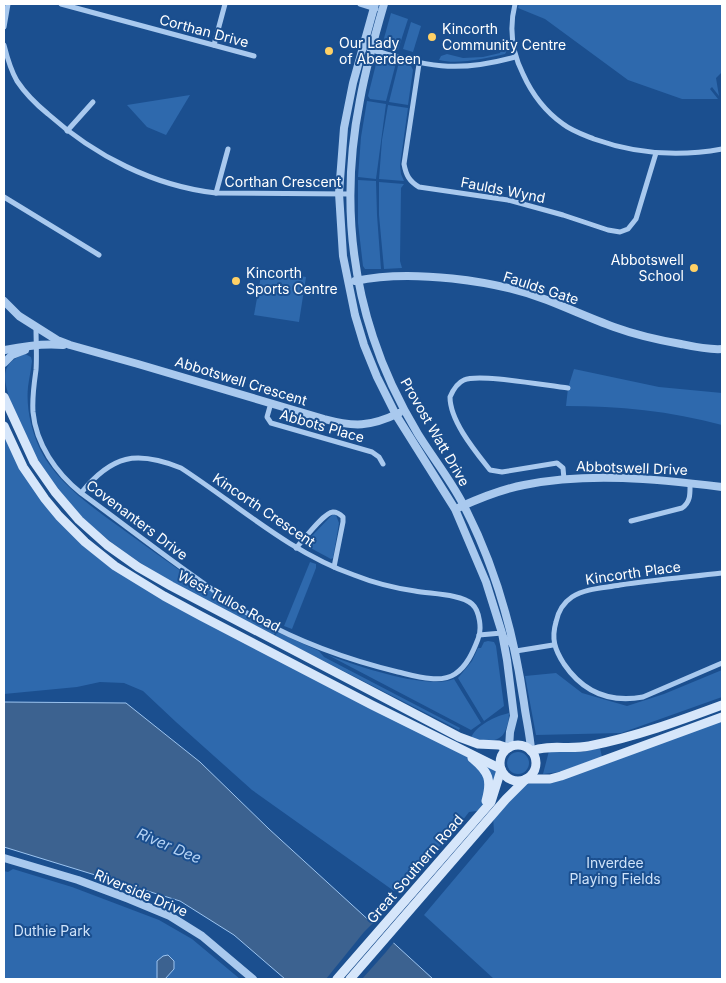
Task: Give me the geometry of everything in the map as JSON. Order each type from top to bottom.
[{"type":"main road","name":"West Tullos Road","points":[[4,397],[34,462],[55,492],[79,520],[107,545],[138,567],[253,630],[469,742],[500,745],[508,748]]},
{"type":"main road","name":"West Tullos Road","points":[[4,426],[23,467],[45,499],[79,537],[115,566],[186,608],[462,751],[501,769]]},
{"type":"main road","points":[[531,751],[542,747],[580,747],[600,744],[646,732],[722,705]]},
{"type":"main road","points":[[526,779],[532,774],[536,766],[535,757],[531,751],[520,745],[508,748],[501,757],[501,769],[512,780],[550,778],[579,770],[722,717]]},
{"type":"main road","points":[[462,751],[481,765],[487,773],[489,790],[484,815]]},
{"type":"main road","name":"Great Southern Road","points":[[350,979],[484,815],[494,795],[501,769]]},
{"type":"main road","name":"Great Southern Road","points":[[337,979],[484,815],[526,779]]},
{"type":"street","points":[[4,27],[8,4]]},
{"type":"street","name":"Corthan Drive","points":[[61,4],[254,56]]},
{"type":"street","points":[[214,45],[225,4]]},
{"type":"street","points":[[360,4],[383,8]]},
{"type":"street","points":[[515,4],[512,28],[515,57],[530,88],[548,112],[564,125],[613,146],[656,153],[700,153],[722,149]]},
{"type":"street","name":"Provost Watt Drive","points":[[374,6],[353,83],[344,128],[338,193],[343,256],[354,315],[381,385],[396,415],[455,509],[486,582],[502,633],[507,660],[514,716],[508,739],[508,748]]},
{"type":"street","name":"Provost Watt Drive","points":[[383,8],[360,99],[354,136],[349,194],[352,245],[365,312],[389,377],[405,410],[463,506],[497,581],[516,651],[531,751]]},
{"type":"street","name":"Corthan Crescent","points":[[4,45],[8,62],[17,81],[41,108],[68,132],[92,149],[130,169],[176,185],[216,193],[349,194]]},
{"type":"street","points":[[363,48],[419,64],[443,67],[492,63],[515,57]]},
{"type":"street","name":"Faulds Wynd","points":[[419,64],[404,164],[408,178],[419,187],[508,200],[620,232],[628,229],[636,219],[656,153]]},
{"type":"street","points":[[68,132],[93,102]]},
{"type":"street","name":"Corthan Crescent","points":[[216,193],[228,149]]},
{"type":"street","points":[[4,198],[99,255]]},
{"type":"street","name":"Faulds Gate","points":[[349,283],[410,276],[496,286],[533,295],[614,327],[652,339],[710,350],[722,350]]},
{"type":"street","name":"Abbotswell Crescent","points":[[4,301],[19,316],[70,346]]},
{"type":"street","name":"Covenanters Drive","points":[[36,327],[33,413],[41,443],[56,468],[81,493],[195,577],[253,617],[350,659],[412,676],[446,678],[454,674],[464,666],[472,654],[479,636]]},
{"type":"street","name":"Abbotswell Crescent","points":[[5,350],[20,346],[52,344],[70,346],[352,425],[370,424],[405,410]]},
{"type":"street","name":"Abbotswell Crescent","points":[[4,364],[16,353],[36,346]]},
{"type":"street","points":[[564,479],[563,468],[557,463],[502,472],[490,470],[473,448],[452,412],[450,397],[463,380],[471,378],[499,379],[568,388]]},
{"type":"street","name":"Abbots Place","points":[[271,403],[267,417],[271,423],[372,452],[379,457],[383,464]]},
{"type":"street","name":"Kincorth Crescent","points":[[81,493],[90,481],[105,468],[119,461],[136,458],[159,459],[181,468],[296,548],[334,567],[384,585],[454,597],[469,602],[474,606],[478,614],[479,636]]},
{"type":"street","name":"Abbotswell Drive","points":[[455,509],[475,500],[512,488],[564,479],[592,477],[690,483],[722,487]]},
{"type":"street","points":[[631,521],[686,506],[689,500],[690,483]]},
{"type":"street","points":[[296,548],[330,512],[340,514],[343,517],[343,522],[334,567]]},
{"type":"street","name":"Kincorth Place","points":[[554,645],[553,632],[558,615],[565,604],[578,593],[587,590],[722,572]]},
{"type":"street","points":[[479,636],[502,633],[516,651],[554,645],[570,673],[585,687],[607,697],[630,700],[657,692],[722,663]]},
{"type":"street","name":"Riverside Drive","points":[[4,858],[78,880],[170,916],[202,936],[253,979]]},
{"type":"green space","points":[[519,4],[722,4],[722,72],[716,78],[719,96],[712,87],[710,89],[718,99],[682,99],[628,80],[545,19],[518,8]]},
{"type":"green space","points":[[391,13],[408,19],[398,50],[385,46],[383,42]]},
{"type":"green space","points":[[411,22],[421,26],[413,52],[403,49]]},
{"type":"green space","points":[[505,40],[507,40],[508,49],[505,54],[455,62],[439,60],[441,56],[447,54],[463,58],[483,57],[500,53]]},
{"type":"green space","points":[[383,58],[395,61],[396,63],[386,101],[370,99],[368,96],[377,60]]},
{"type":"green space","points":[[399,62],[411,66],[413,70],[408,105],[389,102]]},
{"type":"green space","points":[[190,95],[166,135],[147,127],[127,105]]},
{"type":"green space","points":[[367,101],[386,104],[376,179],[358,177],[361,137]]},
{"type":"green space","points":[[388,105],[408,108],[400,165],[404,181],[379,179],[382,140]]},
{"type":"green space","points":[[358,180],[376,181],[381,269],[365,269],[363,266],[358,223]]},
{"type":"green space","points":[[379,182],[404,184],[401,188],[400,261],[402,268],[384,269],[379,215]]},
{"type":"green space","points":[[262,270],[306,277],[299,322],[254,315]]},
{"type":"green space","points":[[25,354],[31,357],[32,361],[28,387],[28,410],[31,425],[39,447],[47,462],[58,476],[99,512],[208,590],[276,631],[274,635],[208,602],[143,565],[85,520],[60,493],[36,459],[13,409],[6,385],[7,367],[11,362]]},
{"type":"green space","points":[[574,369],[659,387],[722,393],[722,425],[644,410],[566,406],[568,388]]},
{"type":"green space","points":[[4,426],[45,499],[115,566],[501,770],[484,810],[469,812],[453,833],[394,891],[252,790],[143,691],[124,683],[100,682],[77,687],[4,694]]},
{"type":"green space","points":[[332,515],[336,515],[339,523],[333,558],[331,559],[305,545]]},
{"type":"green space","points":[[310,562],[316,564],[316,568],[292,629],[284,626]]},
{"type":"green space","points":[[277,632],[319,651],[324,657],[460,728],[459,730],[275,636]]},
{"type":"green space","points":[[484,642],[494,642],[496,646],[504,706],[484,721],[458,678],[472,661],[478,648],[481,648]]},
{"type":"green space","points":[[328,655],[356,665],[409,679],[442,682],[454,679],[481,723],[471,730]]},
{"type":"green space","points":[[722,670],[722,697],[621,733],[536,735],[525,676],[556,673],[582,693],[627,706],[664,694]]},
{"type":"green space","points":[[509,713],[507,727],[504,734],[500,737],[492,741],[471,738],[482,725],[498,716]]},
{"type":"green space","name":"Inverdee Playing Fields","points":[[722,717],[722,979],[494,979],[424,915],[494,832],[493,815],[526,779],[550,779]]},
{"type":"green space","points":[[600,748],[602,757],[559,772],[543,774],[549,751],[583,752]]},
{"type":"green space","points":[[518,752],[526,755],[529,763],[526,771],[518,774],[510,771],[507,763],[510,755]]},
{"type":"green space","name":"Duthie Park","points":[[13,869],[72,887],[159,920],[192,939],[240,979],[4,979],[4,871],[8,872]]},
{"type":"water","name":"River Dee","points":[[4,702],[126,703],[200,762],[269,829],[433,979],[285,979],[234,935],[180,901],[4,847]]},
{"type":"water","points":[[168,955],[174,961],[174,969],[165,979],[157,979],[157,961],[163,956]]},
{"type":"pier","points":[[374,922],[395,941],[386,952],[362,979],[326,979],[364,932]]},
{"type":"place","name":"Kincorth Community Centre","points":[[432,37]]},
{"type":"place","name":"Our Lady of Aberdeen","points":[[329,51]]},
{"type":"place","name":"Abbotswell School","points":[[694,268]]},
{"type":"place","name":"Kincorth Sports Centre","points":[[236,281]]}]
